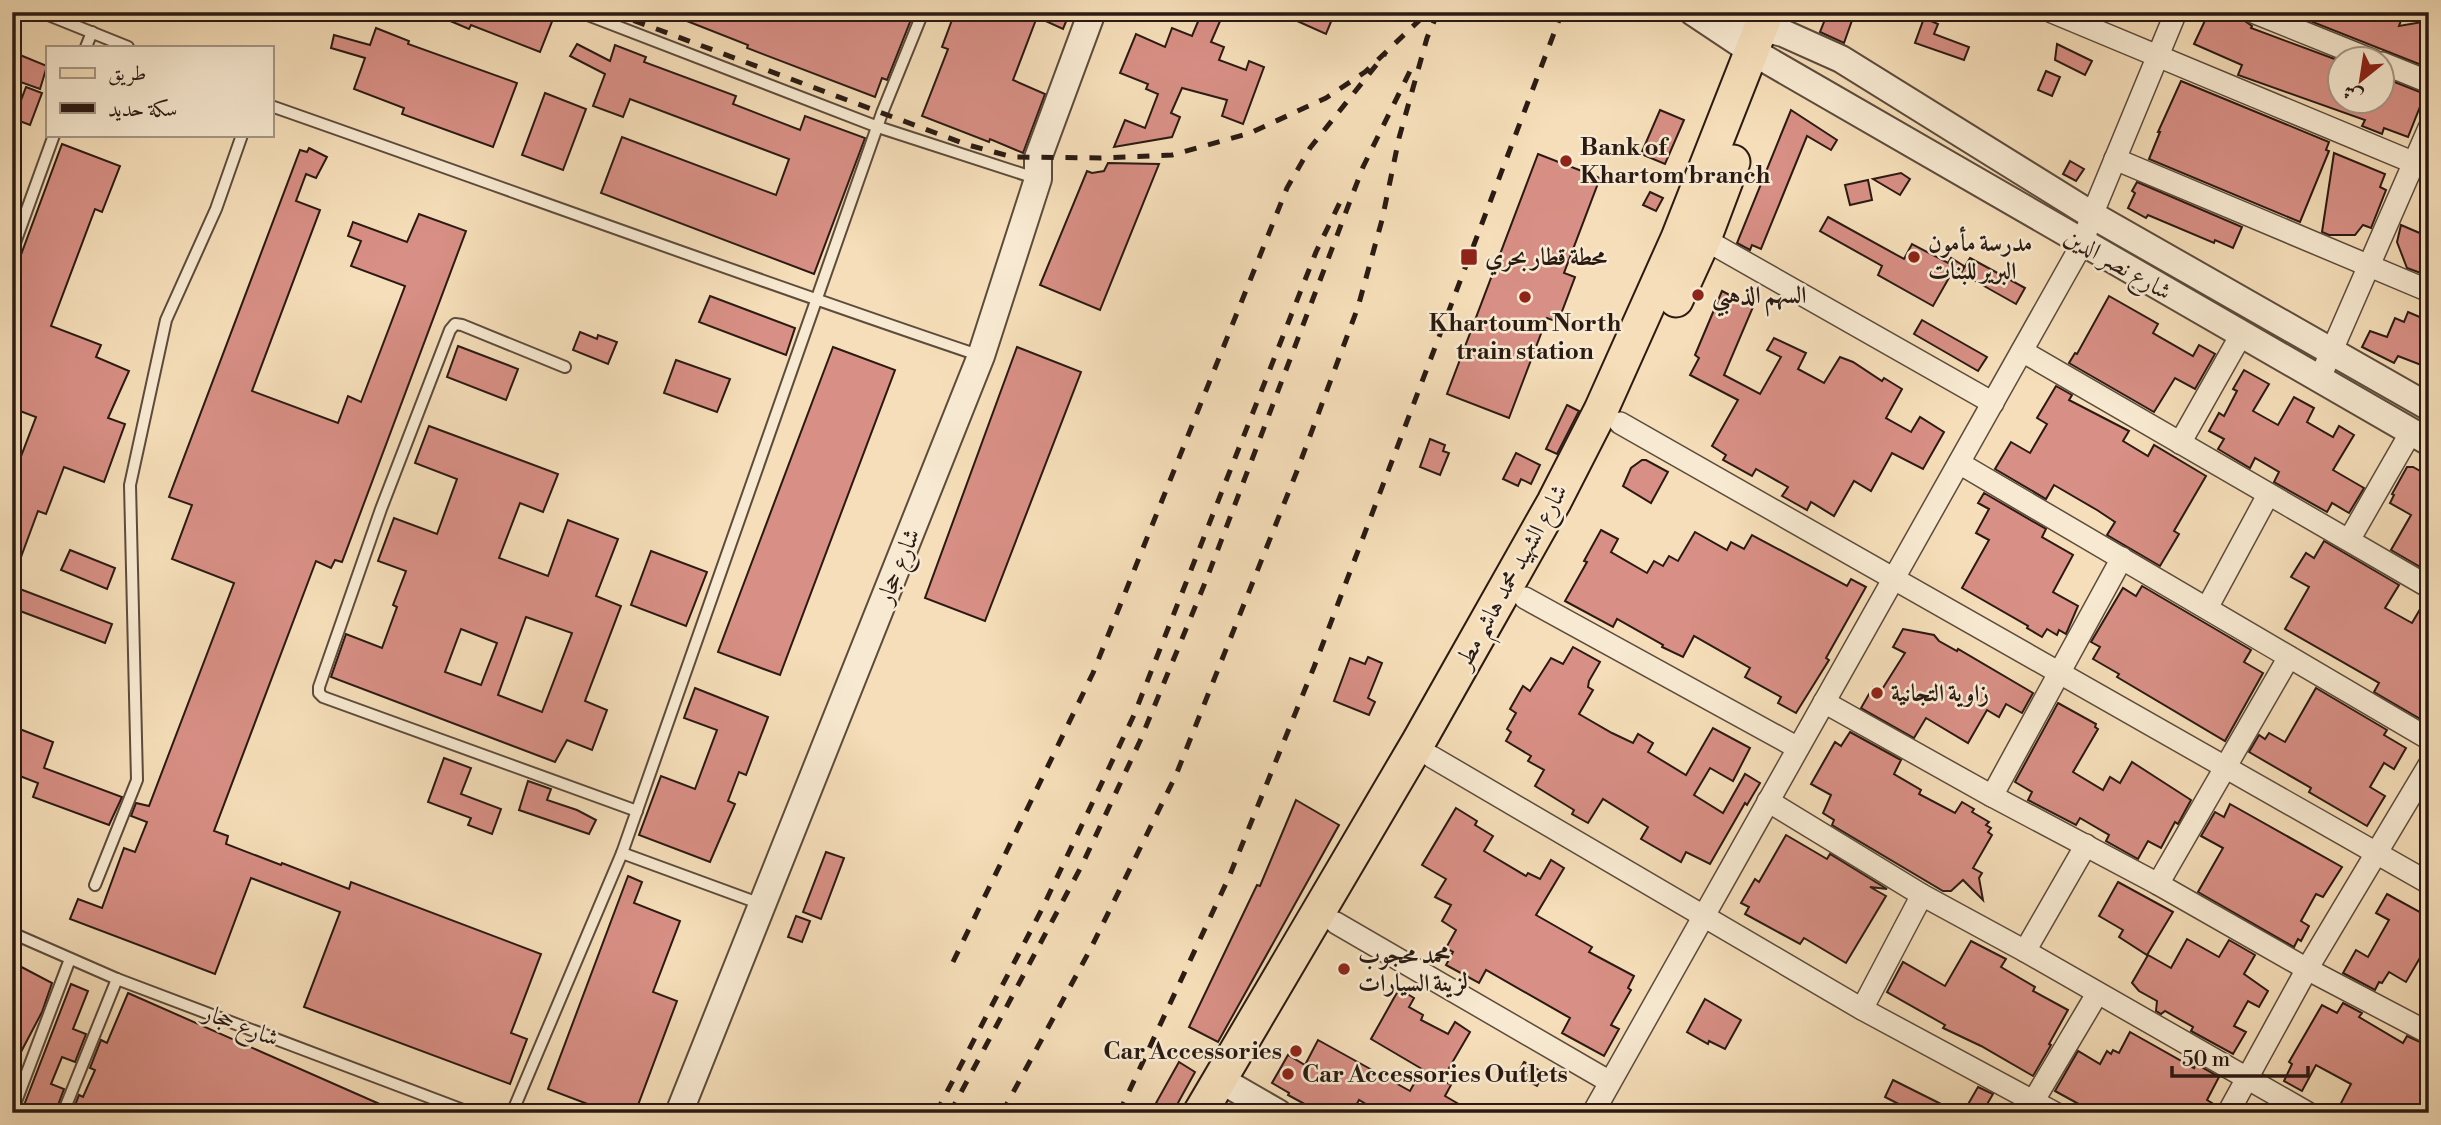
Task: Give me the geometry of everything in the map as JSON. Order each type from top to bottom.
[{"type":"main road","name":"شارع الشهيد محمد هاشم مطر","points":[[1200,1113],[1228,1094],[1336,922],[1525,598],[1620,422],[1704,239],[1766,31]]},
{"type":"main road","name":"شارع الشهيد محمد هاشم مطر","points":[[1228,1094],[1412,752],[1560,490],[1601,410],[1766,31]]},
{"type":"street","name":"شارع حجار","points":[[679,1113],[981,356],[1038,179],[1038,158],[1092,12]]},
{"type":"street","points":[[1693,12],[1766,31]]},
{"type":"street","points":[[2052,12],[2421,166]]},
{"type":"street","points":[[1593,1113],[2082,244],[2176,12]]},
{"type":"street","points":[[2253,12],[2337,46]]},
{"type":"street","name":"شارع نصر الدين","points":[[1766,31],[1841,60],[2092,215],[2429,407]]},
{"type":"street","name":"شارع نصر الدين","points":[[1766,31],[2082,244],[2420,437]]},
{"type":"street","points":[[2396,69],[2429,82]]},
{"type":"street","points":[[2319,380],[2370,266],[2421,166],[2429,128]]},
{"type":"street","points":[[2115,159],[2429,291]]},
{"type":"street","points":[[1704,239],[1993,403]]},
{"type":"street","points":[[2180,443],[2241,335]]},
{"type":"street","points":[[2022,351],[2429,587]]},
{"type":"street","points":[[1620,422],[2429,883]]},
{"type":"street","points":[[2349,540],[2420,437]]},
{"type":"street","points":[[1959,463],[2429,738]]},
{"type":"street","points":[[2207,608],[2268,495]]},
{"type":"street","points":[[1992,796],[2122,558]]},
{"type":"street","points":[[1525,598],[1798,748]]},
{"type":"street","points":[[2158,884],[2290,657]]},
{"type":"street","points":[[1824,702],[1992,796],[2158,884],[2307,969],[2429,1033]]},
{"type":"street","points":[[1432,757],[1862,1009],[2055,1113]]},
{"type":"street","points":[[2228,1113],[2307,969],[2429,765]]},
{"type":"street","points":[[1768,802],[1922,895],[2308,1113]]},
{"type":"street","points":[[2025,951],[2086,845]]},
{"type":"street","points":[[1862,1009],[1922,895]]},
{"type":"street","points":[[1336,922],[1610,1082]]},
{"type":"street","points":[[2034,1101],[2097,994]]},
{"type":"street","points":[[1228,1094],[1278,1113]]},
{"type":"lane","points":[[41,12],[126,46]]},
{"type":"lane","points":[[580,12],[878,127],[1038,179]]},
{"type":"lane","points":[[512,1113],[622,853],[878,127],[923,12]]},
{"type":"lane","points":[[86,46],[92,32]]},
{"type":"lane","points":[[273,107],[817,301],[981,356]]},
{"type":"lane","points":[[12,251],[54,136]]},
{"type":"lane","points":[[95,885],[136,780],[130,485],[166,320],[216,209],[242,136]]},
{"type":"lane","points":[[565,367],[461,325],[456,324],[450,330],[381,509],[319,693],[323,697],[637,811]]},
{"type":"lane","points":[[622,853],[763,905]]},
{"type":"lane","name":"شارع حجار","points":[[12,933],[117,979],[471,1113]]},
{"type":"lane","points":[[12,1112],[70,959]]},
{"type":"lane","points":[[63,1113],[117,979]]},
{"type":"building","points":[[429,12],[536,12],[553,19],[540,52],[471,25],[469,29]]},
{"type":"building","points":[[664,12],[914,12],[887,80],[882,78],[875,97],[747,48],[748,45]]},
{"type":"building","points":[[955,12],[1070,12],[1063,29],[1037,17],[1013,80],[1045,94],[1023,153],[922,116],[948,49],[942,47]]},
{"type":"building","points":[[1202,12],[1224,12],[1211,42],[1224,47],[1219,60],[1246,70],[1249,61],[1264,67],[1243,124],[1222,116],[1227,100],[1182,88],[1171,113],[1180,117],[1172,137],[1114,147],[1125,120],[1145,128],[1158,94],[1146,89],[1148,84],[1120,73],[1136,34],[1165,47],[1172,28],[1192,36]]},
{"type":"building","points":[[1277,12],[1335,12],[1326,34]]},
{"type":"building","points":[[1828,12],[1855,12],[1844,43],[1820,32]]},
{"type":"building","points":[[2209,12],[2228,12],[2242,19],[2252,26],[2251,28],[2326,56],[2326,106],[2238,75],[2242,65],[2194,44]]},
{"type":"building","points":[[2313,12],[2404,12],[2399,26],[2422,22],[2429,25],[2429,68],[2396,55],[2396,46],[2373,46],[2310,21]]},
{"type":"building","points":[[1924,18],[1938,24],[1934,34],[1969,47],[1964,60],[1915,43]]},
{"type":"building","points":[[376,28],[409,41],[408,44],[517,83],[493,147],[402,114],[404,108],[354,89],[365,58],[331,48],[334,35],[370,45]]},
{"type":"building","points":[[577,44],[610,61],[615,45],[646,57],[644,62],[736,96],[733,104],[800,130],[805,116],[865,138],[814,274],[601,193],[622,137],[776,195],[789,159],[630,99],[623,117],[593,106],[605,74],[570,56]]},
{"type":"building","points":[[2057,44],[2092,61],[2085,75],[2055,60]]},
{"type":"building","points":[[20,55],[46,66],[40,89],[12,79]]},
{"type":"building","points":[[2046,71],[2060,77],[2052,96],[2038,90]]},
{"type":"building","points":[[2181,81],[2329,142],[2326,150],[2329,151],[2300,222],[2149,159]]},
{"type":"building","points":[[2396,83],[2425,94],[2408,137],[2384,128],[2382,134],[2362,126],[2365,120],[2354,116],[2396,116]]},
{"type":"building","points":[[26,87],[42,93],[30,125],[14,119]]},
{"type":"building","points":[[545,93],[586,109],[563,170],[522,155]]},
{"type":"building","points":[[1660,110],[1684,120],[1665,164],[1641,154]]},
{"type":"building","points":[[1791,110],[1837,140],[1831,150],[1807,136],[1761,249],[1752,245],[1750,250],[1737,243]]},
{"type":"building","points":[[62,144],[120,166],[102,212],[95,209],[51,326],[101,345],[96,357],[129,371],[108,418],[125,424],[104,482],[64,467],[46,514],[38,511],[14,576],[12,480],[36,417],[12,408],[12,279]]},
{"type":"building","points":[[309,148],[327,157],[316,178],[306,174],[296,201],[320,210],[252,391],[338,423],[348,396],[361,402],[405,286],[351,266],[361,241],[348,236],[353,222],[407,242],[419,214],[466,231],[342,562],[335,560],[331,568],[316,561],[214,831],[228,836],[226,844],[281,865],[282,863],[349,889],[351,882],[541,954],[511,1033],[527,1039],[510,1084],[304,1007],[340,912],[251,878],[215,974],[70,919],[78,899],[102,908],[124,848],[135,852],[147,822],[131,816],[136,803],[149,806],[234,583],[172,559],[192,505],[169,497],[300,150],[307,152]]},
{"type":"building","points":[[2334,153],[2385,174],[2380,187],[2386,190],[2371,228],[2363,225],[2355,235],[2329,235],[2322,232]]},
{"type":"building","name":"Khartoum North train station","points":[[1538,154],[1600,178],[1564,273],[1575,277],[1558,322],[1547,318],[1509,418],[1447,394]]},
{"type":"building","points":[[2070,161],[2084,169],[2076,181],[2063,174]]},
{"type":"building","points":[[1108,163],[1159,164],[1100,310],[1040,285],[1087,171],[1104,171]]},
{"type":"building","points":[[1901,173],[1910,179],[1900,195],[1873,179]]},
{"type":"building","points":[[1868,180],[1872,200],[1850,205],[1845,185]]},
{"type":"building","points":[[2137,182],[2242,227],[2233,248],[2215,240],[2214,243],[2148,215],[2146,218],[2128,208]]},
{"type":"building","points":[[1650,192],[1663,198],[1656,211],[1643,205]]},
{"type":"building","points":[[1828,217],[1904,259],[1912,244],[1948,263],[1951,258],[1964,266],[1956,279],[1950,276],[1933,306],[1878,275],[1882,266],[1820,231]]},
{"type":"building","points":[[2401,225],[2429,237],[2429,276],[2407,268],[2397,242]]},
{"type":"building","points":[[1970,258],[2025,288],[2016,304],[1961,273]]},
{"type":"building","points":[[1722,291],[1753,307],[1724,375],[1760,394],[1781,357],[1767,350],[1774,338],[1806,353],[1798,369],[1824,383],[1840,357],[1853,362],[1882,381],[1884,378],[1902,389],[1886,418],[1911,432],[1920,417],[1944,432],[1923,469],[1892,453],[1871,491],[1854,481],[1834,516],[1811,502],[1807,510],[1782,496],[1788,487],[1756,469],[1752,476],[1723,460],[1726,455],[1712,446],[1738,400],[1690,375],[1699,358],[1695,355]]},
{"type":"building","points":[[710,296],[795,328],[786,355],[699,322]]},
{"type":"building","points":[[2109,296],[2158,324],[2153,333],[2193,356],[2199,345],[2215,354],[2195,389],[2175,378],[2154,412],[2069,363],[2075,353],[2077,354]]},
{"type":"building","points":[[2408,312],[2429,321],[2429,368],[2398,356],[2394,363],[2362,347],[2370,331],[2387,337],[2395,318],[2404,322]]},
{"type":"building","points":[[1922,320],[1987,357],[1978,371],[1914,334]]},
{"type":"building","points":[[580,332],[597,339],[598,335],[617,342],[608,364],[573,350]]},
{"type":"building","points":[[458,346],[518,369],[506,400],[447,377]]},
{"type":"building","points":[[833,347],[895,370],[780,675],[718,652]]},
{"type":"building","points":[[1017,347],[1081,372],[985,621],[925,598]]},
{"type":"building","points":[[676,360],[730,379],[717,412],[664,393]]},
{"type":"building","points":[[2244,370],[2269,384],[2253,411],[2278,425],[2294,397],[2314,408],[2307,422],[2333,437],[2339,426],[2354,435],[2333,470],[2364,488],[2349,513],[2332,503],[2327,512],[2274,482],[2279,472],[2255,458],[2250,468],[2218,449],[2224,439],[2209,431],[2219,413],[2224,416],[2237,391],[2233,389]]},
{"type":"building","points":[[2056,386],[2072,395],[2069,400],[2129,431],[2123,441],[2148,456],[2154,445],[2206,476],[2174,531],[2179,534],[2160,566],[2107,535],[2115,522],[2097,510],[2054,485],[2046,499],[1995,469],[2011,442],[2030,453],[2047,424],[2037,418]]},
{"type":"building","points":[[1567,405],[1579,411],[1557,454],[1546,449]]},
{"type":"building","points":[[429,426],[558,474],[543,512],[520,503],[499,558],[548,576],[568,520],[618,539],[596,596],[621,606],[585,701],[607,710],[592,750],[567,740],[555,762],[331,677],[346,634],[382,648],[397,607],[393,605],[406,571],[378,561],[394,518],[437,534],[457,479],[415,463]],"holes":[[[526,617],[572,633],[542,712],[498,695]],[[461,629],[497,643],[481,685],[445,672]]]},
{"type":"building","points":[[1430,439],[1445,445],[1443,451],[1449,453],[1440,475],[1420,467]]},
{"type":"building","points":[[1516,453],[1540,465],[1531,484],[1521,479],[1518,486],[1503,479]]},
{"type":"building","points":[[1642,460],[1668,472],[1651,503],[1623,486],[1631,468]]},
{"type":"building","points":[[2407,467],[2413,467],[2429,476],[2429,572],[2391,550],[2411,515],[2390,503]]},
{"type":"building","points":[[1984,493],[2046,529],[2042,537],[2073,555],[2053,592],[2078,606],[2066,634],[2059,630],[2057,635],[2047,629],[2042,637],[1962,588],[1989,540],[1976,533],[1989,509],[1978,503]]},
{"type":"building","points":[[1601,530],[1618,539],[1611,552],[1647,573],[1654,561],[1663,566],[1669,556],[1678,561],[1695,532],[1727,550],[1731,542],[1744,549],[1752,535],[1847,586],[1851,579],[1866,587],[1826,658],[1829,660],[1796,713],[1778,703],[1781,697],[1745,677],[1750,668],[1694,636],[1683,657],[1617,619],[1613,627],[1565,601]]},
{"type":"building","points":[[2324,541],[2399,585],[2385,608],[2412,623],[2426,599],[2429,600],[2429,724],[2374,692],[2379,683],[2285,629],[2309,587],[2291,577],[2306,553],[2314,558]]},
{"type":"building","points":[[70,550],[115,568],[107,589],[61,570]]},
{"type":"building","points":[[651,551],[707,572],[686,626],[631,605]]},
{"type":"building","points":[[12,586],[112,624],[105,643],[12,608]]},
{"type":"building","points":[[2142,586],[2251,650],[2244,662],[2263,673],[2225,741],[2117,677],[2119,674],[2093,659],[2100,647],[2091,642],[2123,588],[2136,596]]},
{"type":"building","points":[[1903,629],[1934,635],[1939,641],[1957,651],[1958,649],[2033,693],[2022,713],[2006,704],[1999,717],[1987,710],[1968,743],[1926,718],[1914,738],[1861,708],[1873,687],[1881,691],[1905,653],[1893,647]]},
{"type":"building","points":[[1573,647],[1600,662],[1589,681],[1588,687],[1593,690],[1579,714],[1612,733],[1633,743],[1638,734],[1653,743],[1648,752],[1686,775],[1713,728],[1750,748],[1733,781],[1710,768],[1694,795],[1723,813],[1745,774],[1760,783],[1747,805],[1745,803],[1710,864],[1686,852],[1681,862],[1641,839],[1648,827],[1603,799],[1588,823],[1572,814],[1574,810],[1535,786],[1544,770],[1528,761],[1531,756],[1506,741],[1511,732],[1507,729],[1516,713],[1510,709],[1523,686],[1530,691],[1551,658],[1563,664]]},
{"type":"building","points":[[1368,657],[1382,663],[1368,698],[1375,702],[1369,715],[1334,701],[1350,658],[1365,664]]},
{"type":"building","points":[[695,688],[768,717],[746,775],[739,772],[728,801],[735,804],[710,862],[639,835],[661,776],[695,789],[717,730],[684,718]]},
{"type":"building","points":[[2316,688],[2387,730],[2384,735],[2406,748],[2394,769],[2384,763],[2370,787],[2385,796],[2367,826],[2309,792],[2311,788],[2249,752],[2259,735],[2265,739],[2269,733],[2285,742]]},
{"type":"building","points":[[2058,703],[2096,724],[2098,729],[2073,772],[2103,790],[2110,777],[2120,783],[2132,762],[2191,800],[2161,848],[2148,841],[2138,859],[2106,841],[2109,835],[2080,818],[2076,825],[2028,800],[2032,792],[2015,782]]},
{"type":"building","points":[[12,726],[53,742],[44,768],[122,797],[109,825],[33,797],[38,783],[12,773]]},
{"type":"building","points":[[1850,732],[1901,760],[1894,774],[1921,790],[1919,794],[1955,813],[1962,802],[1989,822],[1986,825],[1991,828],[1988,832],[1992,835],[1973,868],[1982,873],[1979,878],[1983,900],[1963,880],[1951,891],[1943,891],[1832,825],[1834,820],[1823,813],[1831,795],[1811,784],[1835,742],[1841,746]]},
{"type":"building","points":[[444,758],[471,768],[461,794],[501,809],[492,834],[468,825],[471,818],[428,802]]},
{"type":"building","points":[[528,781],[551,789],[547,800],[596,820],[589,834],[519,810]]},
{"type":"building","points":[[1296,800],[1339,825],[1218,1042],[1189,1027],[1257,885],[1260,886]]},
{"type":"building","points":[[2230,804],[2342,867],[2323,897],[2316,894],[2301,921],[2309,926],[2301,941],[2298,939],[2294,947],[2198,892],[2223,848],[2201,836],[2215,812],[2224,817]]},
{"type":"building","points":[[1456,808],[1477,821],[1475,825],[1493,836],[1484,851],[1526,876],[1528,873],[1540,879],[1551,860],[1564,868],[1536,915],[1592,947],[1589,952],[1634,976],[1628,988],[1631,990],[1611,1025],[1619,1029],[1604,1056],[1562,1033],[1570,1018],[1486,970],[1479,983],[1446,965],[1453,952],[1446,948],[1456,930],[1442,921],[1451,905],[1435,897],[1446,879],[1422,865]]},
{"type":"building","points":[[1786,835],[1827,859],[1830,854],[1887,889],[1870,887],[1886,896],[1846,963],[1804,938],[1800,944],[1745,914],[1749,907],[1741,903],[1755,879],[1759,882]]},
{"type":"building","points":[[826,852],[844,858],[821,919],[803,912]]},
{"type":"building","points":[[628,876],[642,882],[634,903],[680,921],[653,992],[677,1001],[635,1113],[611,1113],[548,1089]]},
{"type":"building","points":[[2118,882],[2173,912],[2147,955],[2119,937],[2123,930],[2099,916]]},
{"type":"building","points":[[2387,894],[2429,917],[2429,960],[2421,956],[2406,982],[2389,972],[2375,990],[2343,973],[2356,950],[2368,957],[2389,920],[2376,913]]},
{"type":"building","points":[[796,916],[810,921],[802,942],[788,937]]},
{"type":"building","points":[[2187,939],[2219,957],[2229,940],[2255,955],[2244,974],[2268,991],[2259,1007],[2248,1001],[2234,1026],[2246,1032],[2233,1054],[2191,1031],[2193,1027],[2165,1011],[2161,1014],[2156,1011],[2157,1001],[2139,991],[2132,983],[2148,955],[2171,968]]},
{"type":"building","points":[[1971,941],[2006,959],[2001,967],[2035,987],[2033,991],[2068,1010],[2033,1076],[1943,1028],[1945,1025],[1887,992],[1903,962],[1945,986]]},
{"type":"building","points":[[12,962],[52,983],[42,1012],[12,1069]]},
{"type":"building","points":[[71,984],[88,991],[73,1029],[86,1034],[75,1062],[62,1057],[51,1084],[64,1089],[55,1113],[21,1113]]},
{"type":"building","points":[[1399,989],[1414,998],[1409,1007],[1423,1015],[1421,1020],[1448,1034],[1455,1022],[1470,1032],[1442,1080],[1451,1085],[1445,1096],[1474,1113],[1381,1113],[1359,1100],[1352,1113],[1321,1113],[1272,1083],[1288,1055],[1305,1065],[1318,1040],[1410,1091],[1422,1069],[1371,1039]]},
{"type":"building","points":[[128,993],[400,1113],[72,1113],[79,1095],[83,1097],[95,1070],[90,1068],[101,1040],[107,1043]]},
{"type":"building","points":[[1705,999],[1741,1020],[1725,1049],[1709,1041],[1708,1044],[1687,1032]]},
{"type":"building","points":[[2343,1003],[2362,1013],[2359,1017],[2403,1043],[2407,1036],[2429,1046],[2429,1113],[2350,1113],[2339,1107],[2351,1084],[2316,1065],[2302,1091],[2284,1081],[2292,1064],[2289,1062],[2322,1005],[2337,1013]]},
{"type":"building","points":[[2130,1032],[2194,1068],[2196,1064],[2219,1077],[2207,1100],[2212,1103],[2206,1113],[2095,1113],[2055,1091],[2078,1051],[2100,1064],[2107,1051],[2111,1054],[2113,1050],[2119,1053]]},
{"type":"building","points":[[1179,1062],[1195,1072],[1173,1112],[1156,1103]]},
{"type":"building","points":[[1524,1062],[1544,1073],[1537,1086],[1517,1075]]},
{"type":"building","points":[[1893,1080],[1959,1113],[1916,1113],[1885,1097]]},
{"type":"building","points":[[1978,1087],[1993,1094],[1982,1113],[1963,1113]]},
{"type":"railway","points":[[611,12],[968,145],[1013,157],[1101,158],[1172,155],[1250,133],[1326,98],[1365,72],[1428,12]]},
{"type":"railway","points":[[1002,1113],[1091,948],[1176,775],[1297,471],[1358,307],[1382,220],[1399,138],[1427,38],[1438,12]]},
{"type":"railway","points":[[1119,1113],[1229,877],[1314,667],[1562,12]]},
{"type":"railway","points":[[953,962],[1093,673],[1287,188],[1310,148],[1385,54]]},
{"type":"railway","points":[[950,1113],[1082,865],[1140,741],[1207,578],[1363,167],[1411,69]]},
{"type":"railway","points":[[936,1113],[1042,909],[1134,715],[1316,252],[1343,196]]},
{"type":"place","name":"Bank of Khartom branch","points":[[1566,161]]},
{"type":"place","name":"محطة قطار بحري","points":[[1469,257]]},
{"type":"place","name":"مدرسة مأمون البرير للبنات","points":[[1914,257]]},
{"type":"place","name":"السهم الذهبي","points":[[1698,295]]},
{"type":"place","name":"Khartoum North train station","points":[[1525,297]]},
{"type":"place","name":"زاوية التجانية","points":[[1877,693]]},
{"type":"place","name":"محمد محجوب لزينة السيارات","points":[[1344,969]]},
{"type":"place","name":"Car Accessories","points":[[1296,1051]]},
{"type":"place","name":"Car Accessories Outlets","points":[[1288,1074]]}]
